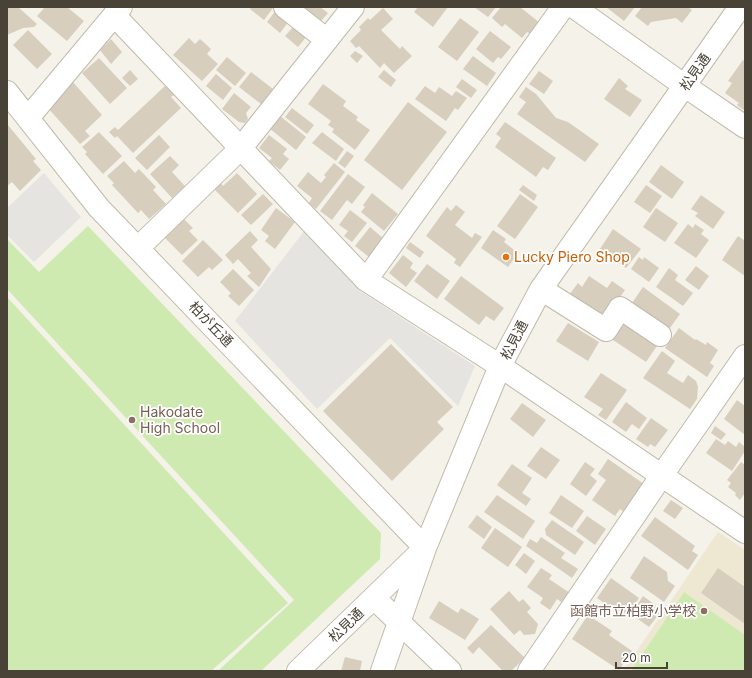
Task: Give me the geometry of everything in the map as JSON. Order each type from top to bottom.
[{"type":"street","points":[[285,7],[327,40]]},
{"type":"street","points":[[138,248],[241,148],[353,7]]},
{"type":"street","points":[[366,280],[563,7]]},
{"type":"street","points":[[574,7],[745,127]]},
{"type":"street","name":"松見通","points":[[298,671],[424,548],[500,366],[541,289],[740,7]]},
{"type":"street","points":[[28,118],[117,11],[241,148],[366,280],[500,366],[745,532]]},
{"type":"street","name":"柏が丘通","points":[[7,92],[99,208],[424,548]]},
{"type":"street","points":[[541,289],[606,330],[620,308],[660,335]]},
{"type":"street","points":[[529,671],[745,356]]},
{"type":"street","points":[[382,671],[424,548]]},
{"type":"street","points":[[374,598],[450,671]]},
{"type":"shaded area","points":[[44,173],[81,217],[34,262],[7,235],[7,208]]},
{"type":"shaded area","points":[[305,230],[360,291],[475,366],[458,406],[390,338],[317,409],[235,321]]},
{"type":"shaded area","name":"函館市立柏野小学校","points":[[718,532],[745,550],[745,671],[623,671]]},
{"type":"green space","points":[[88,226],[381,533],[380,559],[261,671],[218,671],[294,600],[7,289],[7,239],[39,272]]},
{"type":"green space","points":[[7,297],[288,603],[211,671],[7,671]]},
{"type":"green space","points":[[684,592],[745,635],[745,671],[631,671]]},
{"type":"building","points":[[7,7],[18,7],[37,24],[34,27],[23,28],[7,35]]},
{"type":"building","points":[[45,7],[67,7],[84,21],[67,41],[37,16]]},
{"type":"building","points":[[251,7],[273,8],[264,20],[250,9]]},
{"type":"building","points":[[307,7],[320,7],[328,13],[321,21],[319,18],[315,22],[303,12]]},
{"type":"building","points":[[418,7],[448,7],[433,27],[414,12]]},
{"type":"building","points":[[474,7],[496,7],[488,17]]},
{"type":"building","points":[[501,7],[520,7],[540,23],[531,34],[527,32],[522,38],[505,24],[502,27],[492,18]]},
{"type":"building","points":[[606,7],[635,7],[624,21]]},
{"type":"building","points":[[642,7],[688,7],[692,10],[682,23],[676,18],[651,22],[648,26],[635,16]]},
{"type":"building","points":[[383,8],[393,19],[381,30],[400,49],[402,46],[412,56],[394,73],[384,63],[380,68],[359,46],[356,48],[350,41],[361,30],[359,27],[368,18],[370,20]]},
{"type":"building","points":[[276,10],[289,21],[280,33],[267,22]]},
{"type":"building","points":[[460,18],[479,32],[457,61],[438,47]]},
{"type":"building","points":[[295,25],[307,36],[298,47],[285,36]]},
{"type":"building","points":[[28,30],[52,54],[37,69],[13,45]]},
{"type":"building","points":[[490,31],[511,47],[501,59],[498,57],[493,63],[476,49]]},
{"type":"building","points":[[189,38],[195,44],[200,39],[211,49],[207,54],[218,64],[202,81],[173,55]]},
{"type":"building","points":[[111,39],[122,52],[111,64],[100,50]]},
{"type":"building","points":[[355,51],[363,56],[357,63],[350,56]]},
{"type":"building","points":[[473,56],[496,73],[487,86],[463,69]]},
{"type":"building","points":[[227,57],[246,73],[235,86],[216,70]]},
{"type":"building","points":[[99,58],[127,88],[110,104],[82,73]]},
{"type":"building","points":[[743,60],[745,61],[745,111],[737,105],[739,103],[725,93],[732,83],[728,81]]},
{"type":"building","points":[[130,70],[138,79],[130,86],[122,78]]},
{"type":"building","points":[[384,70],[396,80],[391,87],[378,77]]},
{"type":"building","points":[[539,71],[553,81],[544,94],[529,84]]},
{"type":"building","points":[[251,72],[273,89],[261,104],[239,87]]},
{"type":"building","points":[[216,74],[232,88],[223,100],[206,86]]},
{"type":"building","points":[[619,78],[628,86],[625,89],[642,100],[630,117],[604,99]]},
{"type":"building","points":[[462,79],[477,90],[471,98],[456,87]]},
{"type":"building","points":[[72,81],[102,115],[85,131],[90,136],[80,144],[48,108]]},
{"type":"building","points":[[323,84],[346,101],[343,106],[358,117],[356,120],[370,130],[355,150],[332,132],[334,129],[328,125],[331,121],[308,104]]},
{"type":"building","points":[[165,86],[174,95],[171,97],[181,108],[133,153],[117,136],[115,138],[109,132],[115,127],[118,130]]},
{"type":"building","points":[[425,86],[435,93],[439,87],[452,96],[456,91],[467,98],[458,110],[455,108],[446,121],[415,99]]},
{"type":"building","points":[[526,87],[536,94],[556,118],[568,122],[599,144],[585,162],[517,114],[526,102],[519,97]]},
{"type":"building","points":[[234,93],[251,107],[246,113],[248,119],[245,123],[239,122],[222,109]]},
{"type":"building","points":[[408,102],[447,132],[402,190],[364,160]]},
{"type":"building","points":[[292,108],[314,125],[307,134],[285,117]]},
{"type":"building","points":[[279,115],[306,137],[296,150],[269,128]]},
{"type":"building","points":[[505,122],[556,158],[548,170],[543,167],[536,177],[495,147],[501,138],[496,134]]},
{"type":"building","points":[[7,124],[36,159],[33,161],[41,170],[20,191],[12,182],[7,186]]},
{"type":"building","points":[[99,132],[122,156],[103,174],[85,154],[87,152],[82,147]]},
{"type":"building","points":[[322,132],[344,149],[336,161],[312,143]]},
{"type":"building","points":[[159,135],[170,147],[147,170],[135,158]]},
{"type":"building","points":[[269,135],[287,149],[283,154],[289,159],[280,170],[269,161],[272,158],[259,148]]},
{"type":"building","points":[[347,151],[354,156],[345,168],[338,163]]},
{"type":"building","points":[[170,156],[179,165],[172,172],[185,186],[172,198],[150,174]]},
{"type":"building","points":[[124,161],[135,173],[139,169],[156,187],[153,190],[166,204],[149,219],[141,210],[138,213],[112,185],[114,183],[107,176]]},
{"type":"building","points":[[334,163],[345,172],[316,209],[309,203],[312,198],[297,186],[308,172],[321,183],[326,177],[324,175]]},
{"type":"building","points":[[661,165],[684,182],[672,199],[649,182]]},
{"type":"building","points":[[237,173],[257,194],[238,213],[213,188],[220,182],[223,186]]},
{"type":"building","points":[[348,174],[365,187],[352,204],[347,200],[332,220],[320,211]]},
{"type":"building","points":[[523,185],[537,195],[534,201],[519,190]]},
{"type":"building","points":[[646,185],[662,196],[650,213],[634,202]]},
{"type":"building","points":[[372,193],[398,214],[384,231],[361,212],[365,207],[363,205]]},
{"type":"building","points":[[263,194],[273,204],[251,225],[241,215]]},
{"type":"building","points":[[520,194],[538,207],[515,239],[497,226]]},
{"type":"building","points":[[701,195],[725,212],[713,229],[695,216],[698,213],[691,209]]},
{"type":"building","points":[[456,205],[465,212],[455,225],[472,238],[475,233],[482,237],[460,267],[454,263],[456,259],[426,236],[447,207],[451,211]]},
{"type":"building","points":[[276,208],[295,222],[275,249],[265,241],[269,236],[261,230]]},
{"type":"building","points":[[656,208],[678,223],[665,242],[643,227]]},
{"type":"building","points":[[350,210],[367,223],[352,242],[344,236],[348,231],[339,225]]},
{"type":"building","points":[[183,218],[193,228],[189,231],[198,240],[182,255],[164,237]]},
{"type":"building","points":[[688,224],[693,228],[695,224],[704,230],[701,234],[709,240],[696,258],[674,243]]},
{"type":"building","points":[[370,227],[384,239],[369,257],[355,246]]},
{"type":"building","points":[[613,229],[641,249],[626,268],[600,249]]},
{"type":"building","points":[[493,230],[506,239],[504,242],[518,253],[508,267],[481,248]]},
{"type":"building","points":[[250,231],[258,240],[251,247],[271,269],[259,287],[247,276],[251,273],[238,259],[233,264],[225,255]]},
{"type":"building","points":[[738,236],[745,241],[745,276],[722,260]]},
{"type":"building","points":[[203,240],[223,260],[212,270],[209,267],[198,277],[182,261]]},
{"type":"building","points":[[410,242],[424,252],[420,258],[406,248]]},
{"type":"building","points":[[403,255],[413,263],[410,268],[417,273],[406,287],[389,273]]},
{"type":"building","points":[[639,257],[643,260],[644,257],[659,268],[649,282],[631,269]]},
{"type":"building","points":[[427,264],[450,281],[437,299],[414,281]]},
{"type":"building","points":[[696,266],[709,276],[699,290],[685,280]]},
{"type":"building","points":[[669,268],[678,275],[675,280],[693,293],[683,306],[656,287]]},
{"type":"building","points":[[233,269],[254,290],[239,306],[228,296],[231,293],[220,282]]},
{"type":"building","points":[[461,276],[504,308],[494,321],[486,316],[479,325],[444,299]]},
{"type":"building","points":[[589,276],[607,288],[612,281],[625,290],[605,319],[567,298],[578,283],[582,287]]},
{"type":"building","points":[[643,287],[680,314],[667,332],[630,306]]},
{"type":"building","points":[[623,319],[659,343],[646,362],[610,338]]},
{"type":"building","points":[[568,323],[599,342],[588,361],[556,341]]},
{"type":"building","points":[[679,328],[695,340],[696,339],[706,345],[707,342],[718,350],[710,363],[714,366],[707,377],[665,348]]},
{"type":"building","points":[[391,344],[453,407],[437,422],[444,429],[392,481],[323,411]]},
{"type":"building","points":[[662,351],[675,361],[667,373],[683,383],[688,375],[696,381],[698,387],[697,399],[690,409],[643,378]]},
{"type":"building","points":[[601,373],[627,390],[606,420],[598,415],[603,409],[584,397]]},
{"type":"building","points":[[737,400],[745,406],[745,435],[724,419]]},
{"type":"building","points":[[626,402],[647,418],[639,429],[632,424],[626,432],[612,422]]},
{"type":"building","points":[[522,403],[546,420],[533,437],[510,419]]},
{"type":"building","points":[[651,418],[668,430],[655,447],[650,444],[648,447],[636,439]]},
{"type":"building","points":[[715,426],[726,434],[721,440],[711,433]]},
{"type":"building","points":[[716,439],[725,445],[728,441],[736,447],[739,442],[745,447],[745,451],[732,471],[706,453]]},
{"type":"building","points":[[541,447],[560,460],[546,479],[527,466]]},
{"type":"building","points":[[608,459],[644,484],[624,512],[620,509],[615,516],[592,500],[606,480],[598,474]]},
{"type":"building","points":[[585,462],[595,469],[590,475],[597,481],[586,496],[570,484]]},
{"type":"building","points":[[741,462],[745,465],[745,493],[740,500],[735,495],[736,493],[728,487],[731,483],[727,480]]},
{"type":"building","points":[[512,464],[532,478],[522,493],[531,499],[526,506],[497,485]]},
{"type":"building","points":[[497,495],[535,521],[523,539],[484,512]]},
{"type":"building","points":[[561,495],[584,511],[572,528],[549,513]]},
{"type":"building","points":[[671,500],[683,508],[675,519],[663,511]]},
{"type":"building","points":[[477,515],[492,527],[484,539],[468,527]]},
{"type":"building","points":[[587,516],[606,529],[595,545],[576,531]]},
{"type":"building","points":[[655,517],[695,546],[692,551],[698,555],[688,570],[641,536]]},
{"type":"building","points":[[552,520],[584,542],[575,555],[546,535],[545,529]]},
{"type":"building","points":[[495,528],[522,547],[508,567],[481,548]]},
{"type":"building","points":[[541,537],[565,553],[561,558],[578,569],[572,578],[526,546],[530,539],[537,543]]},
{"type":"building","points":[[524,553],[535,561],[526,574],[515,565]]},
{"type":"building","points":[[644,556],[667,572],[668,581],[675,586],[664,602],[630,578]]},
{"type":"building","points":[[541,568],[552,575],[549,579],[570,593],[563,603],[557,599],[550,610],[540,603],[543,598],[527,587]]},
{"type":"building","points":[[718,568],[745,587],[745,624],[701,593]]},
{"type":"building","points":[[611,578],[639,598],[625,618],[597,598]]},
{"type":"building","points":[[509,591],[519,602],[523,599],[531,608],[527,612],[538,624],[535,634],[524,635],[520,630],[514,635],[490,609]]},
{"type":"building","points":[[643,596],[662,610],[649,627],[631,614]]},
{"type":"building","points":[[439,601],[458,613],[461,608],[479,619],[465,640],[429,618]]},
{"type":"building","points":[[588,615],[612,631],[609,635],[632,651],[619,670],[572,639]]},
{"type":"building","points":[[491,625],[525,658],[511,671],[503,671],[479,647],[473,654],[467,648]]},
{"type":"building","points":[[345,657],[362,661],[360,671],[341,671]]},
{"type":"place","name":"Lucky Piero Shop","points":[[506,257]]},
{"type":"place","name":"Hakodate High School","points":[[132,420]]},
{"type":"place","name":"函館市立柏野小学校","points":[[704,611]]}]
